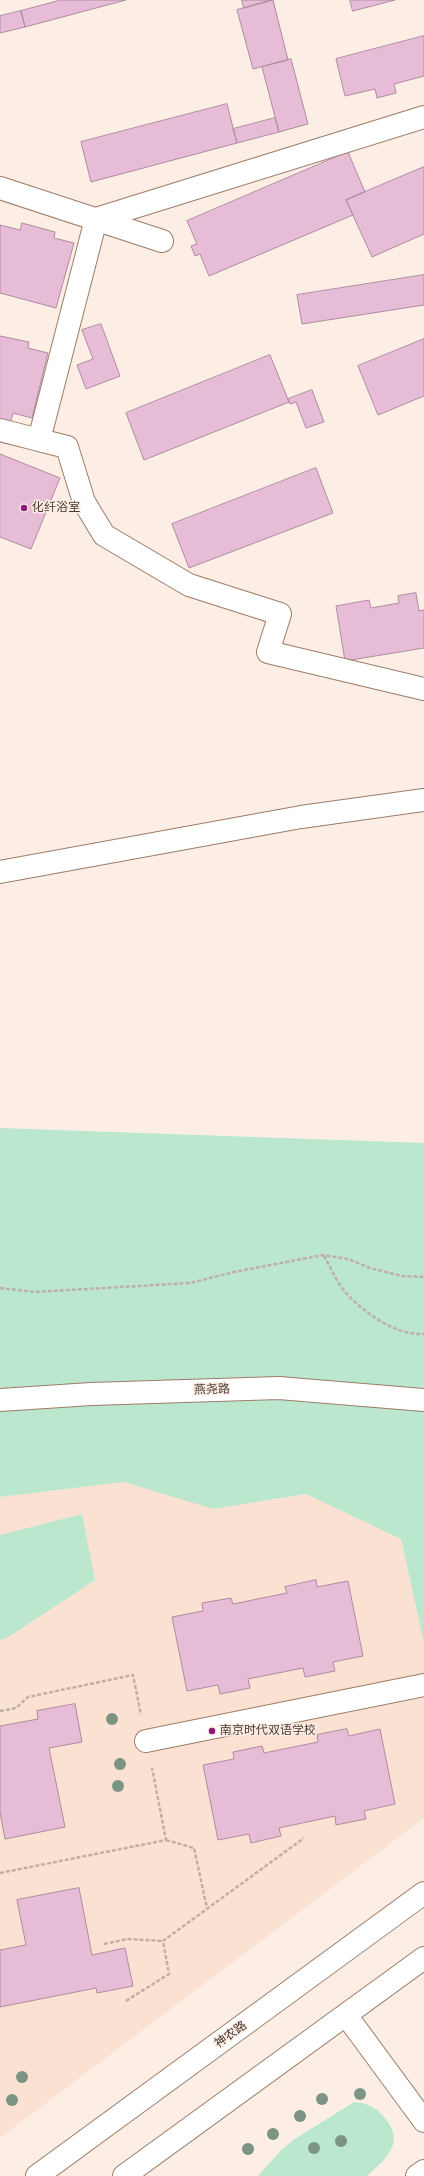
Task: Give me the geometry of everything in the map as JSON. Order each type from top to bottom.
[{"type":"street","points":[[96,219],[424,117]]},
{"type":"street","points":[[0,188],[162,241]]},
{"type":"street","points":[[40,440],[96,219]]},
{"type":"street","points":[[0,430],[67,447],[84,502],[104,535],[189,585],[280,614],[268,652],[424,689]]},
{"type":"street","points":[[0,872],[301,817],[424,800]]},
{"type":"street","name":"燕尧路","points":[[0,1400],[91,1394],[279,1388],[424,1400]]},
{"type":"street","points":[[146,1741],[424,1685]]},
{"type":"street","name":"神农路","points":[[37,2176],[424,1893]]},
{"type":"street","points":[[124,2176],[424,1958]]},
{"type":"street","points":[[346,2015],[424,2121]]},
{"type":"street","points":[[417,2176],[424,2171]]},
{"type":"path","points":[[324,1255],[346,1293],[379,1322],[415,1335],[424,1334]]},
{"type":"path","points":[[0,1288],[35,1292],[190,1283],[241,1270],[324,1255],[348,1259],[370,1268],[402,1276],[424,1277]]},
{"type":"path","points":[[0,1711],[16,1708],[28,1697],[133,1675],[166,1840]]},
{"type":"path","points":[[104,1944],[127,1939],[163,1941],[304,1838]]},
{"type":"path","points":[[0,1873],[166,1840],[194,1848],[207,1908]]},
{"type":"path","points":[[126,2001],[169,1974],[163,1941]]},
{"type":"shaded area","name":"南京时代双语学校","points":[[124,1482],[214,1509],[306,1494],[401,1539],[424,1643],[424,1818],[0,2138],[0,1497]]},
{"type":"green space","points":[[0,1128],[424,1143],[424,1643],[401,1539],[306,1494],[213,1509],[124,1482],[0,1497]]},
{"type":"green space","points":[[82,1514],[95,1580],[7,1638],[0,1640],[0,1535]]},
{"type":"green space","points":[[354,2102],[363,2103],[378,2111],[390,2126],[393,2134],[394,2142],[387,2156],[367,2176],[258,2176],[281,2150],[293,2140]]},
{"type":"building","points":[[61,0],[126,0],[25,27],[21,11]]},
{"type":"building","points":[[242,0],[273,0],[244,8]]},
{"type":"building","points":[[273,0],[288,60],[253,69],[237,10]]},
{"type":"building","points":[[350,0],[395,0],[353,11]]},
{"type":"building","points":[[21,11],[25,27],[0,33],[0,16]]},
{"type":"building","points":[[424,36],[424,76],[394,84],[396,93],[377,98],[375,89],[345,96],[336,59]]},
{"type":"building","points":[[291,59],[308,124],[279,132],[262,67]]},
{"type":"building","points":[[227,104],[237,143],[91,182],[81,142]]},
{"type":"building","points":[[275,118],[279,132],[237,143],[233,129]]},
{"type":"building","points":[[348,152],[365,192],[346,200],[353,215],[209,276],[200,254],[195,256],[191,246],[197,244],[187,221]]},
{"type":"building","points":[[424,167],[424,234],[372,257],[346,200]]},
{"type":"building","points":[[22,223],[55,232],[54,238],[74,243],[56,308],[0,293],[0,225],[20,230]]},
{"type":"building","points":[[424,275],[424,305],[302,324],[297,295]]},
{"type":"building","points":[[101,324],[120,376],[86,389],[77,365],[93,359],[82,330]]},
{"type":"building","points":[[0,336],[29,342],[28,348],[48,353],[32,418],[13,413],[11,421],[0,419]]},
{"type":"building","points":[[424,339],[424,396],[378,415],[358,366]]},
{"type":"building","points":[[270,355],[289,402],[144,460],[126,413]]},
{"type":"building","points":[[312,390],[324,422],[306,428],[296,402],[290,404],[288,399]]},
{"type":"building","name":"化纤浴室","points":[[0,454],[60,478],[31,549],[0,537]]},
{"type":"building","points":[[316,468],[333,513],[189,568],[172,524]]},
{"type":"building","points":[[416,593],[419,611],[424,610],[424,648],[345,661],[336,606],[369,600],[371,608],[399,603],[398,596]]},
{"type":"building","points":[[316,1580],[317,1587],[348,1581],[363,1656],[333,1662],[335,1671],[305,1677],[303,1668],[248,1679],[250,1688],[220,1694],[218,1685],[187,1691],[172,1617],[203,1611],[202,1603],[231,1598],[233,1604],[287,1593],[285,1587]]},
{"type":"building","points":[[75,1704],[82,1742],[49,1748],[65,1827],[5,1839],[0,1812],[0,1726],[38,1719],[37,1711]]},
{"type":"building","points":[[347,1729],[349,1736],[380,1729],[395,1804],[364,1811],[366,1819],[336,1825],[335,1816],[279,1828],[281,1836],[251,1843],[249,1834],[218,1840],[203,1765],[234,1759],[233,1752],[262,1746],[264,1753],[318,1742],[317,1735]]},
{"type":"building","points":[[79,1888],[92,1955],[125,1948],[133,1986],[97,1993],[96,1988],[0,2007],[0,1950],[26,1945],[17,1900]]},
{"type":"place","name":"化纤浴室","points":[[24,508]]},
{"type":"place","name":"南京时代双语学校","points":[[212,1731]]}]
